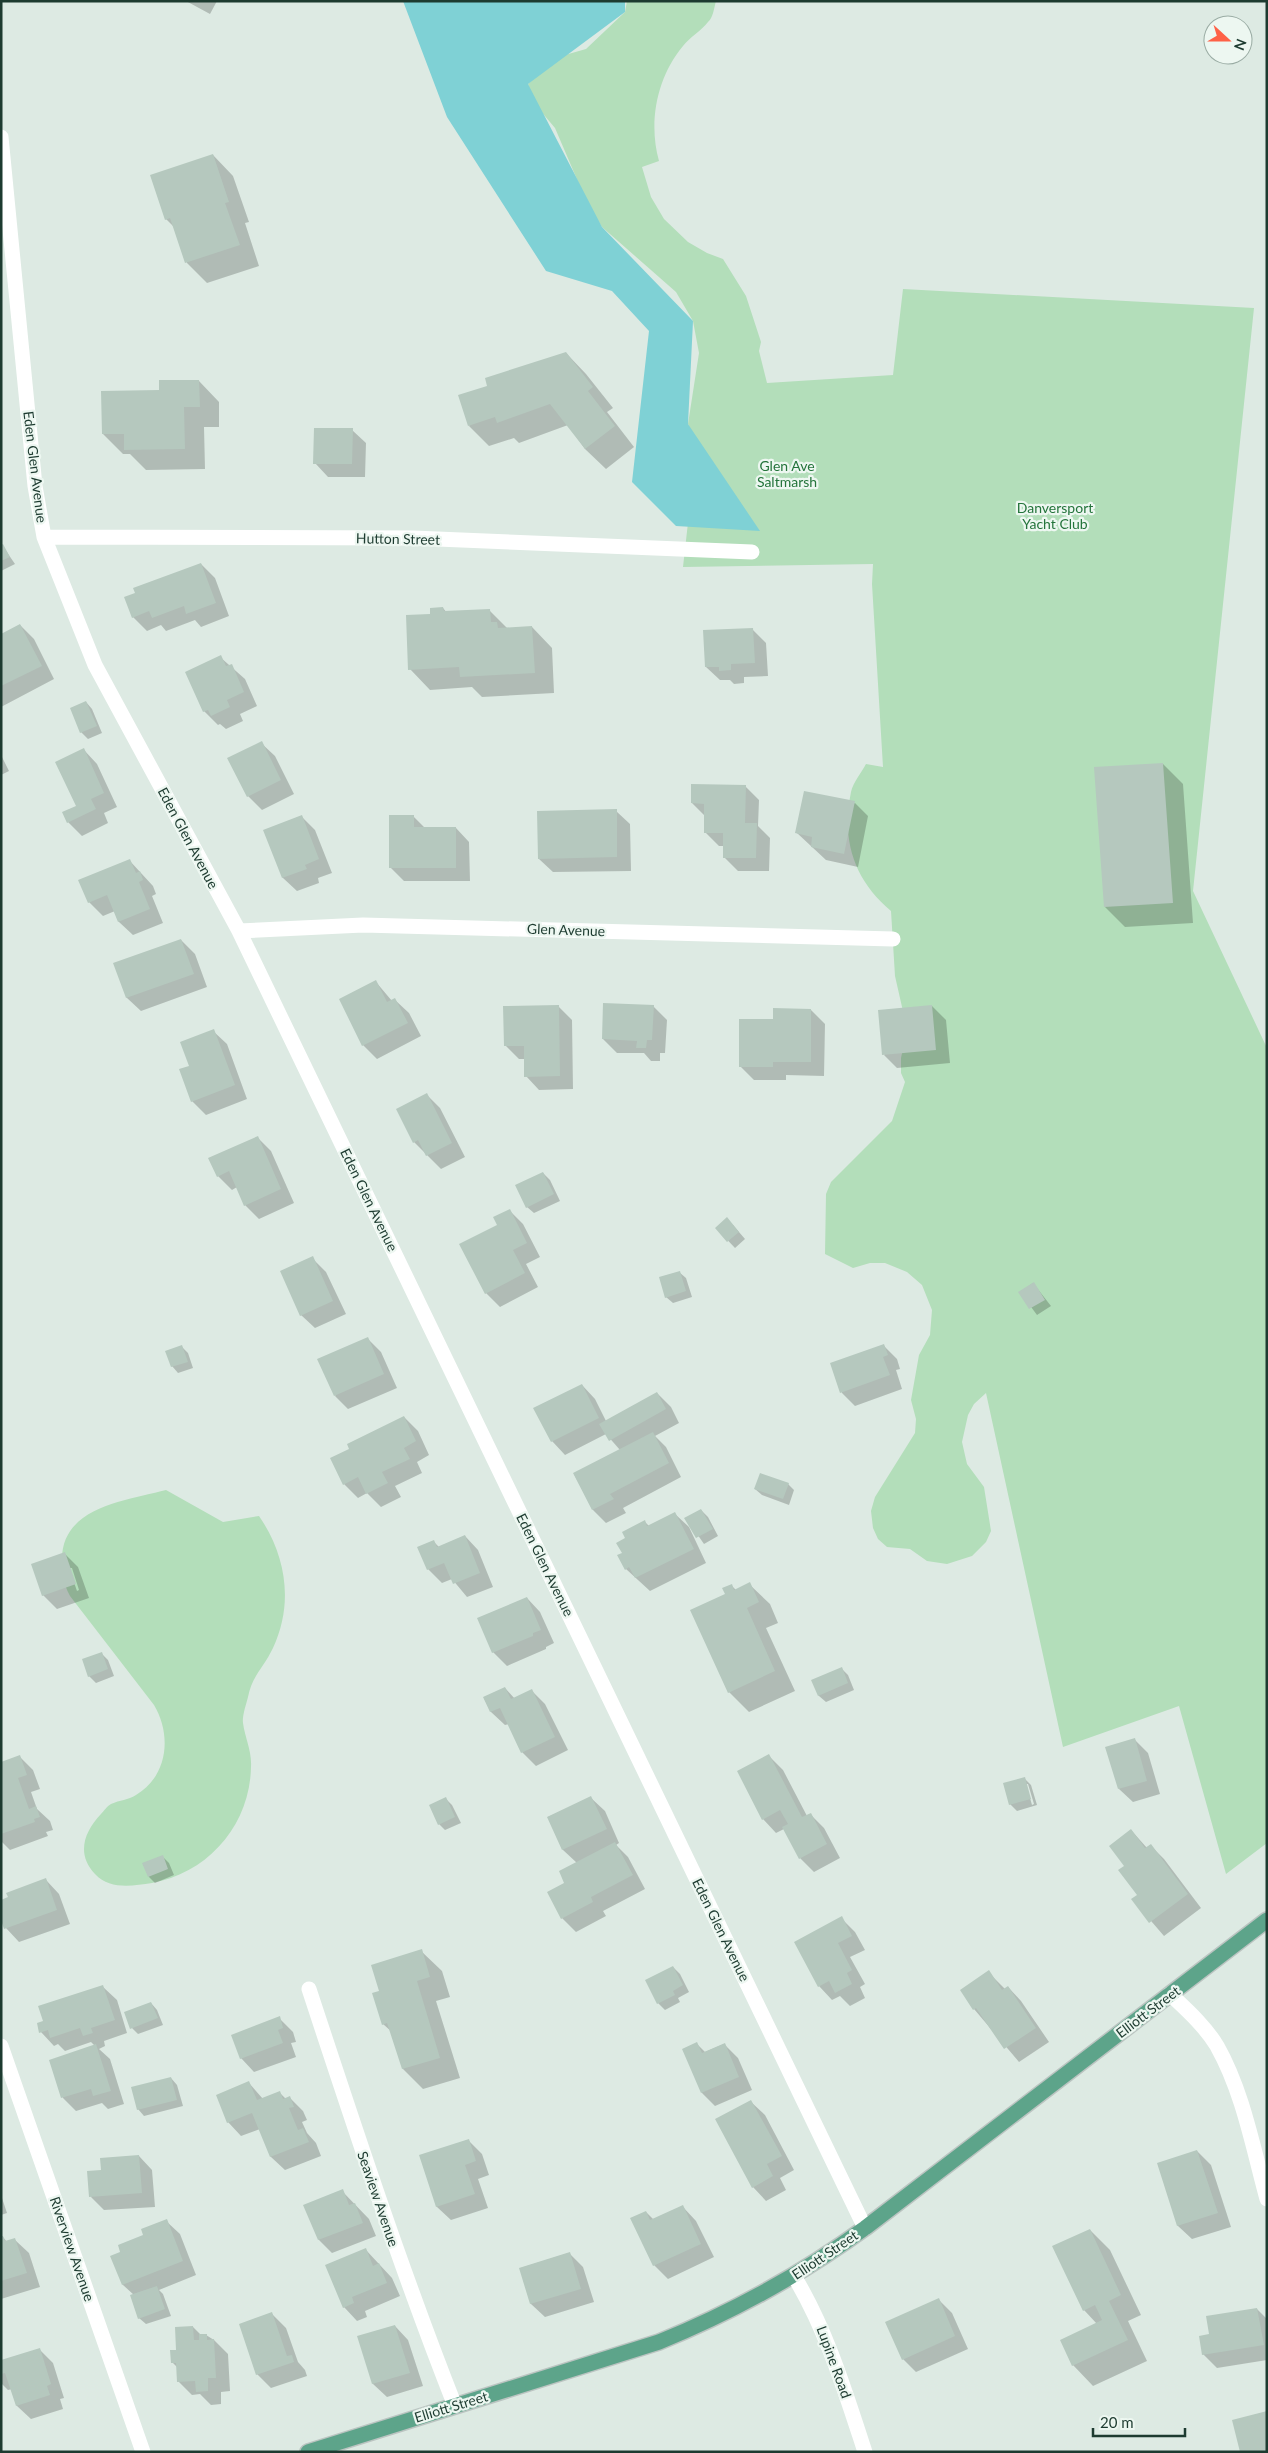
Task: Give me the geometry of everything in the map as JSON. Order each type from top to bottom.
[{"type":"main road","name":"Elliott Street","points":[[308,2452],[659,2342],[744,2305],[794,2276],[865,2228],[1267,1920]]},
{"type":"street","name":"Eden Glen Avenue","points":[[1,137],[35,486],[44,537],[95,665],[239,931],[865,2228]]},
{"type":"street","name":"Hutton Street","points":[[44,537],[413,538],[752,552]]},
{"type":"street","name":"Glen Avenue","points":[[239,931],[363,925],[893,939]]},
{"type":"street","name":"Seaview Avenue","points":[[309,1989],[379,2203],[418,2312],[455,2406]]},
{"type":"street","points":[[1170,1994],[1195,2018],[1216,2044],[1232,2076],[1267,2199]]},
{"type":"street","name":"Riverview Avenue","points":[[1,2046],[143,2452]]},
{"type":"street","name":"Lupine Road","points":[[794,2276],[823,2331],[865,2452]]},
{"type":"green space","name":"Danversport Yacht Club","points":[[627,1],[716,1],[710,20],[683,46],[667,72],[657,100],[655,116],[654,131],[659,161],[642,167],[651,197],[664,219],[688,242],[707,253],[723,259],[746,296],[761,342],[759,351],[767,383],[893,375],[903,289],[1254,308],[1193,891],[1267,1048],[1267,1843],[1226,1874],[1179,1706],[1063,1747],[986,1393],[974,1404],[968,1415],[962,1442],[967,1464],[984,1487],[991,1531],[986,1542],[972,1556],[947,1564],[927,1561],[910,1549],[887,1547],[878,1539],[873,1528],[871,1511],[875,1497],[915,1433],[916,1419],[911,1400],[919,1355],[930,1335],[932,1310],[922,1285],[907,1272],[885,1263],[870,1263],[853,1268],[825,1254],[826,1194],[831,1182],[892,1121],[905,1082],[901,1073],[901,1058],[907,1029],[895,976],[891,911],[878,899],[859,872],[853,858],[848,826],[851,792],[857,778],[866,764],[883,767],[872,584],[873,564],[683,567],[697,443],[688,424],[699,353],[693,321],[676,292],[602,227],[588,205],[555,128],[534,103],[528,84],[558,57],[586,49],[625,12]]},
{"type":"green space","points":[[166,1490],[223,1522],[259,1516],[276,1547],[281,1563],[285,1597],[280,1631],[270,1655],[252,1683],[244,1710],[243,1723],[251,1767],[249,1788],[243,1808],[234,1827],[208,1857],[191,1869],[172,1878],[152,1883],[122,1886],[107,1883],[95,1874],[86,1859],[84,1843],[90,1828],[108,1806],[136,1795],[147,1787],[155,1777],[161,1766],[164,1754],[163,1729],[154,1705],[70,1596],[63,1578],[62,1559],[65,1541],[73,1527],[85,1517],[100,1508],[117,1502]]},
{"type":"water","points":[[403,1],[625,1],[625,12],[528,84],[602,227],[693,321],[688,424],[760,531],[676,526],[632,482],[649,331],[612,291],[546,271],[447,117]]},
{"type":"building","points":[[213,154],[229,202],[225,203],[240,245],[185,263],[170,218],[165,220],[150,175]]},
{"type":"building","points":[[566,352],[593,387],[588,391],[615,426],[585,449],[550,404],[497,423],[495,417],[468,426],[458,395],[487,386],[485,378]]},
{"type":"building","points":[[159,380],[199,380],[200,407],[184,407],[185,449],[124,450],[124,434],[102,434],[101,391],[159,390]]},
{"type":"building","points":[[314,428],[353,428],[352,464],[313,464]]},
{"type":"building","points":[[3,544],[10,557],[1,561],[1,545]]},
{"type":"building","points":[[201,563],[216,603],[186,614],[184,606],[152,618],[149,611],[132,618],[124,597],[135,593],[133,588]]},
{"type":"building","points":[[443,607],[444,611],[490,609],[491,622],[497,622],[498,628],[532,626],[535,673],[460,677],[459,667],[408,670],[406,615],[430,614],[430,608]]},
{"type":"building","points":[[20,624],[42,666],[1,686],[1,634]]},
{"type":"building","points":[[753,628],[755,663],[731,664],[731,670],[719,671],[719,667],[705,667],[703,630]]},
{"type":"building","points":[[221,655],[226,666],[232,664],[244,692],[227,700],[230,707],[211,716],[208,710],[203,712],[185,672]]},
{"type":"building","points":[[86,701],[97,726],[80,733],[70,708]]},
{"type":"building","points":[[262,741],[281,780],[247,797],[227,758]]},
{"type":"building","points":[[84,748],[104,793],[91,799],[96,809],[67,823],[62,812],[76,806],[55,762]]},
{"type":"building","points":[[1163,763],[1173,903],[1104,907],[1094,767]]},
{"type":"building","points":[[691,784],[746,785],[745,823],[757,823],[756,858],[723,858],[723,833],[704,833],[704,804],[691,803]]},
{"type":"building","points":[[804,791],[855,801],[844,854],[811,847],[812,837],[795,833]]},
{"type":"building","points":[[617,809],[617,857],[538,859],[537,811]]},
{"type":"building","points":[[302,815],[319,859],[305,865],[307,869],[282,878],[263,830]]},
{"type":"building","points":[[389,815],[414,815],[414,827],[456,827],[456,868],[389,868]]},
{"type":"building","points":[[130,859],[136,873],[140,871],[143,880],[139,882],[150,909],[118,922],[107,895],[88,903],[78,880]]},
{"type":"building","points":[[181,939],[194,974],[126,998],[113,963]]},
{"type":"building","points":[[376,980],[387,1002],[395,998],[408,1023],[362,1046],[339,999]]},
{"type":"building","points":[[603,1003],[654,1005],[652,1040],[647,1040],[646,1048],[636,1048],[637,1041],[602,1039]]},
{"type":"building","points":[[559,1005],[560,1076],[524,1077],[524,1046],[504,1046],[503,1006]]},
{"type":"building","points":[[932,1005],[936,1050],[882,1055],[878,1010]]},
{"type":"building","points":[[773,1008],[811,1009],[811,1062],[773,1062],[773,1067],[739,1067],[739,1019],[773,1019]]},
{"type":"building","points":[[214,1029],[235,1085],[191,1102],[179,1069],[189,1066],[180,1042]]},
{"type":"building","points":[[427,1093],[452,1143],[426,1156],[418,1140],[413,1143],[396,1109]]},
{"type":"building","points":[[258,1136],[281,1189],[244,1206],[229,1171],[217,1177],[208,1158]]},
{"type":"building","points":[[543,1172],[554,1194],[526,1208],[515,1185]]},
{"type":"building","points":[[510,1209],[527,1243],[513,1250],[525,1273],[485,1294],[459,1244],[497,1225],[493,1217]]},
{"type":"building","points":[[727,1217],[739,1232],[727,1242],[715,1228]]},
{"type":"building","points":[[313,1256],[333,1301],[300,1316],[280,1271]]},
{"type":"building","points":[[680,1271],[686,1291],[665,1298],[659,1277]]},
{"type":"building","points":[[1034,1282],[1045,1300],[1029,1309],[1018,1292]]},
{"type":"building","points":[[368,1337],[384,1374],[334,1396],[317,1359]]},
{"type":"building","points":[[884,1344],[888,1355],[883,1357],[890,1375],[840,1393],[830,1363]]},
{"type":"building","points":[[182,1345],[188,1362],[171,1367],[165,1351]]},
{"type":"building","points":[[582,1384],[599,1418],[551,1442],[533,1408]]},
{"type":"building","points":[[657,1392],[666,1409],[609,1441],[599,1424]]},
{"type":"building","points":[[404,1416],[416,1441],[404,1448],[410,1459],[382,1472],[388,1483],[366,1494],[358,1477],[343,1485],[330,1458],[349,1449],[347,1444]]},
{"type":"building","points":[[653,1432],[669,1463],[610,1494],[614,1499],[592,1510],[573,1473]]},
{"type":"building","points":[[760,1473],[789,1483],[783,1499],[754,1489]]},
{"type":"building","points":[[701,1509],[713,1529],[696,1538],[684,1518]]},
{"type":"building","points":[[675,1512],[694,1549],[635,1578],[629,1567],[625,1570],[617,1555],[622,1553],[616,1543],[625,1538],[622,1532],[645,1520],[647,1526]]},
{"type":"building","points":[[465,1535],[480,1573],[453,1584],[444,1563],[427,1570],[417,1547],[434,1540],[437,1547]]},
{"type":"building","points":[[65,1552],[76,1584],[42,1596],[31,1564]]},
{"type":"building","points":[[750,1582],[759,1602],[747,1608],[775,1671],[728,1693],[690,1610],[725,1594],[722,1588],[732,1584],[734,1590]]},
{"type":"building","points":[[527,1597],[541,1630],[533,1633],[533,1636],[492,1653],[477,1618]]},
{"type":"building","points":[[102,1652],[108,1669],[88,1677],[82,1659]]},
{"type":"building","points":[[842,1667],[848,1683],[818,1696],[811,1680]]},
{"type":"building","points":[[505,1687],[511,1699],[532,1689],[555,1737],[521,1753],[500,1708],[490,1712],[483,1697]]},
{"type":"building","points":[[1135,1738],[1147,1781],[1118,1789],[1105,1747]]},
{"type":"building","points":[[769,1754],[802,1817],[811,1813],[827,1844],[799,1859],[782,1827],[788,1824],[780,1810],[762,1820],[737,1771]]},
{"type":"building","points":[[20,1755],[27,1775],[18,1778],[29,1809],[36,1806],[40,1817],[34,1819],[35,1822],[1,1834],[1,1762]]},
{"type":"building","points":[[1025,1777],[1031,1799],[1009,1805],[1003,1783]]},
{"type":"building","points":[[591,1796],[607,1829],[562,1850],[547,1817]]},
{"type":"building","points":[[446,1797],[455,1817],[438,1825],[429,1805]]},
{"type":"building","points":[[1131,1829],[1145,1848],[1151,1844],[1188,1894],[1149,1923],[1131,1899],[1137,1895],[1118,1870],[1124,1866],[1109,1846]]},
{"type":"building","points":[[615,1842],[633,1875],[591,1897],[593,1902],[561,1919],[547,1892],[564,1883],[559,1871]]},
{"type":"building","points":[[163,1855],[168,1869],[148,1877],[142,1863]]},
{"type":"building","points":[[46,1878],[57,1910],[4,1929],[1,1920],[1,1900],[8,1897],[6,1893]]},
{"type":"building","points":[[842,1916],[852,1936],[838,1943],[852,1970],[847,1973],[852,1984],[835,1993],[829,1981],[818,1987],[794,1942]]},
{"type":"building","points":[[422,1949],[430,1977],[417,1981],[440,2058],[402,2069],[387,2023],[382,2025],[372,1993],[379,1991],[371,1965]]},
{"type":"building","points":[[673,1966],[683,1985],[673,1991],[675,1995],[657,2004],[645,1980]]},
{"type":"building","points":[[989,1970],[1002,1990],[1008,1986],[1036,2028],[1004,2049],[976,2008],[973,2010],[960,1990]]},
{"type":"building","points":[[103,1985],[115,2020],[91,2028],[93,2033],[83,2036],[80,2028],[50,2038],[48,2030],[39,2033],[37,2023],[43,2021],[38,2006]]},
{"type":"building","points":[[151,2002],[158,2018],[130,2029],[124,2012]]},
{"type":"building","points":[[280,2016],[283,2028],[278,2030],[283,2043],[240,2059],[231,2035]]},
{"type":"building","points":[[697,2042],[702,2053],[725,2043],[739,2077],[701,2093],[682,2049]]},
{"type":"building","points":[[96,2044],[111,2091],[93,2096],[91,2089],[61,2098],[49,2060]]},
{"type":"building","points":[[171,2077],[177,2100],[137,2110],[131,2087]]},
{"type":"building","points":[[249,2081],[257,2100],[280,2091],[283,2099],[290,2096],[294,2107],[289,2108],[298,2130],[303,2128],[309,2142],[270,2157],[252,2113],[227,2123],[216,2095]]},
{"type":"building","points":[[751,2100],[782,2156],[767,2164],[773,2176],[752,2188],[715,2119]]},
{"type":"building","points":[[469,2139],[476,2161],[465,2165],[475,2194],[436,2207],[419,2155]]},
{"type":"building","points":[[1197,2150],[1218,2213],[1177,2226],[1157,2163]]},
{"type":"building","points":[[139,2155],[142,2193],[89,2197],[87,2171],[101,2170],[100,2158]]},
{"type":"building","points":[[343,2189],[349,2205],[355,2203],[363,2223],[318,2240],[303,2205]]},
{"type":"building","points":[[683,2205],[701,2244],[653,2266],[630,2218],[646,2211],[650,2220]]},
{"type":"building","points":[[167,2219],[183,2261],[122,2285],[110,2256],[120,2252],[118,2245],[143,2235],[141,2229]]},
{"type":"building","points":[[1090,2229],[1121,2295],[1109,2301],[1128,2340],[1072,2366],[1060,2340],[1102,2320],[1095,2305],[1083,2311],[1052,2246]]},
{"type":"building","points":[[1,2236],[3,2236],[5,2241],[15,2238],[27,2273],[1,2281]]},
{"type":"building","points":[[366,2248],[373,2266],[379,2263],[387,2283],[352,2297],[354,2303],[343,2308],[325,2265]]},
{"type":"building","points":[[570,2252],[581,2289],[530,2304],[519,2268]]},
{"type":"building","points":[[157,2286],[165,2309],[138,2319],[130,2295]]},
{"type":"building","points":[[939,2298],[955,2336],[902,2360],[885,2322]]},
{"type":"building","points":[[1257,2308],[1264,2345],[1202,2355],[1199,2336],[1209,2334],[1206,2316]]},
{"type":"building","points":[[272,2312],[287,2356],[292,2355],[294,2362],[256,2375],[239,2324]]},
{"type":"building","points":[[395,2325],[410,2373],[372,2384],[357,2336]]},
{"type":"building","points":[[193,2326],[194,2340],[199,2340],[199,2334],[207,2334],[207,2340],[214,2339],[216,2378],[208,2378],[208,2391],[196,2392],[195,2381],[177,2382],[176,2363],[171,2363],[170,2350],[176,2350],[175,2327]]},
{"type":"building","points":[[40,2348],[51,2384],[47,2386],[50,2395],[16,2406],[5,2373],[1,2374],[1,2360]]},
{"type":"building","points":[[1267,2411],[1267,2452],[1240,2452],[1232,2420]]},
{"type":"park label","name":"Glen Ave Saltmarsh","points":[[787,474]]}]
